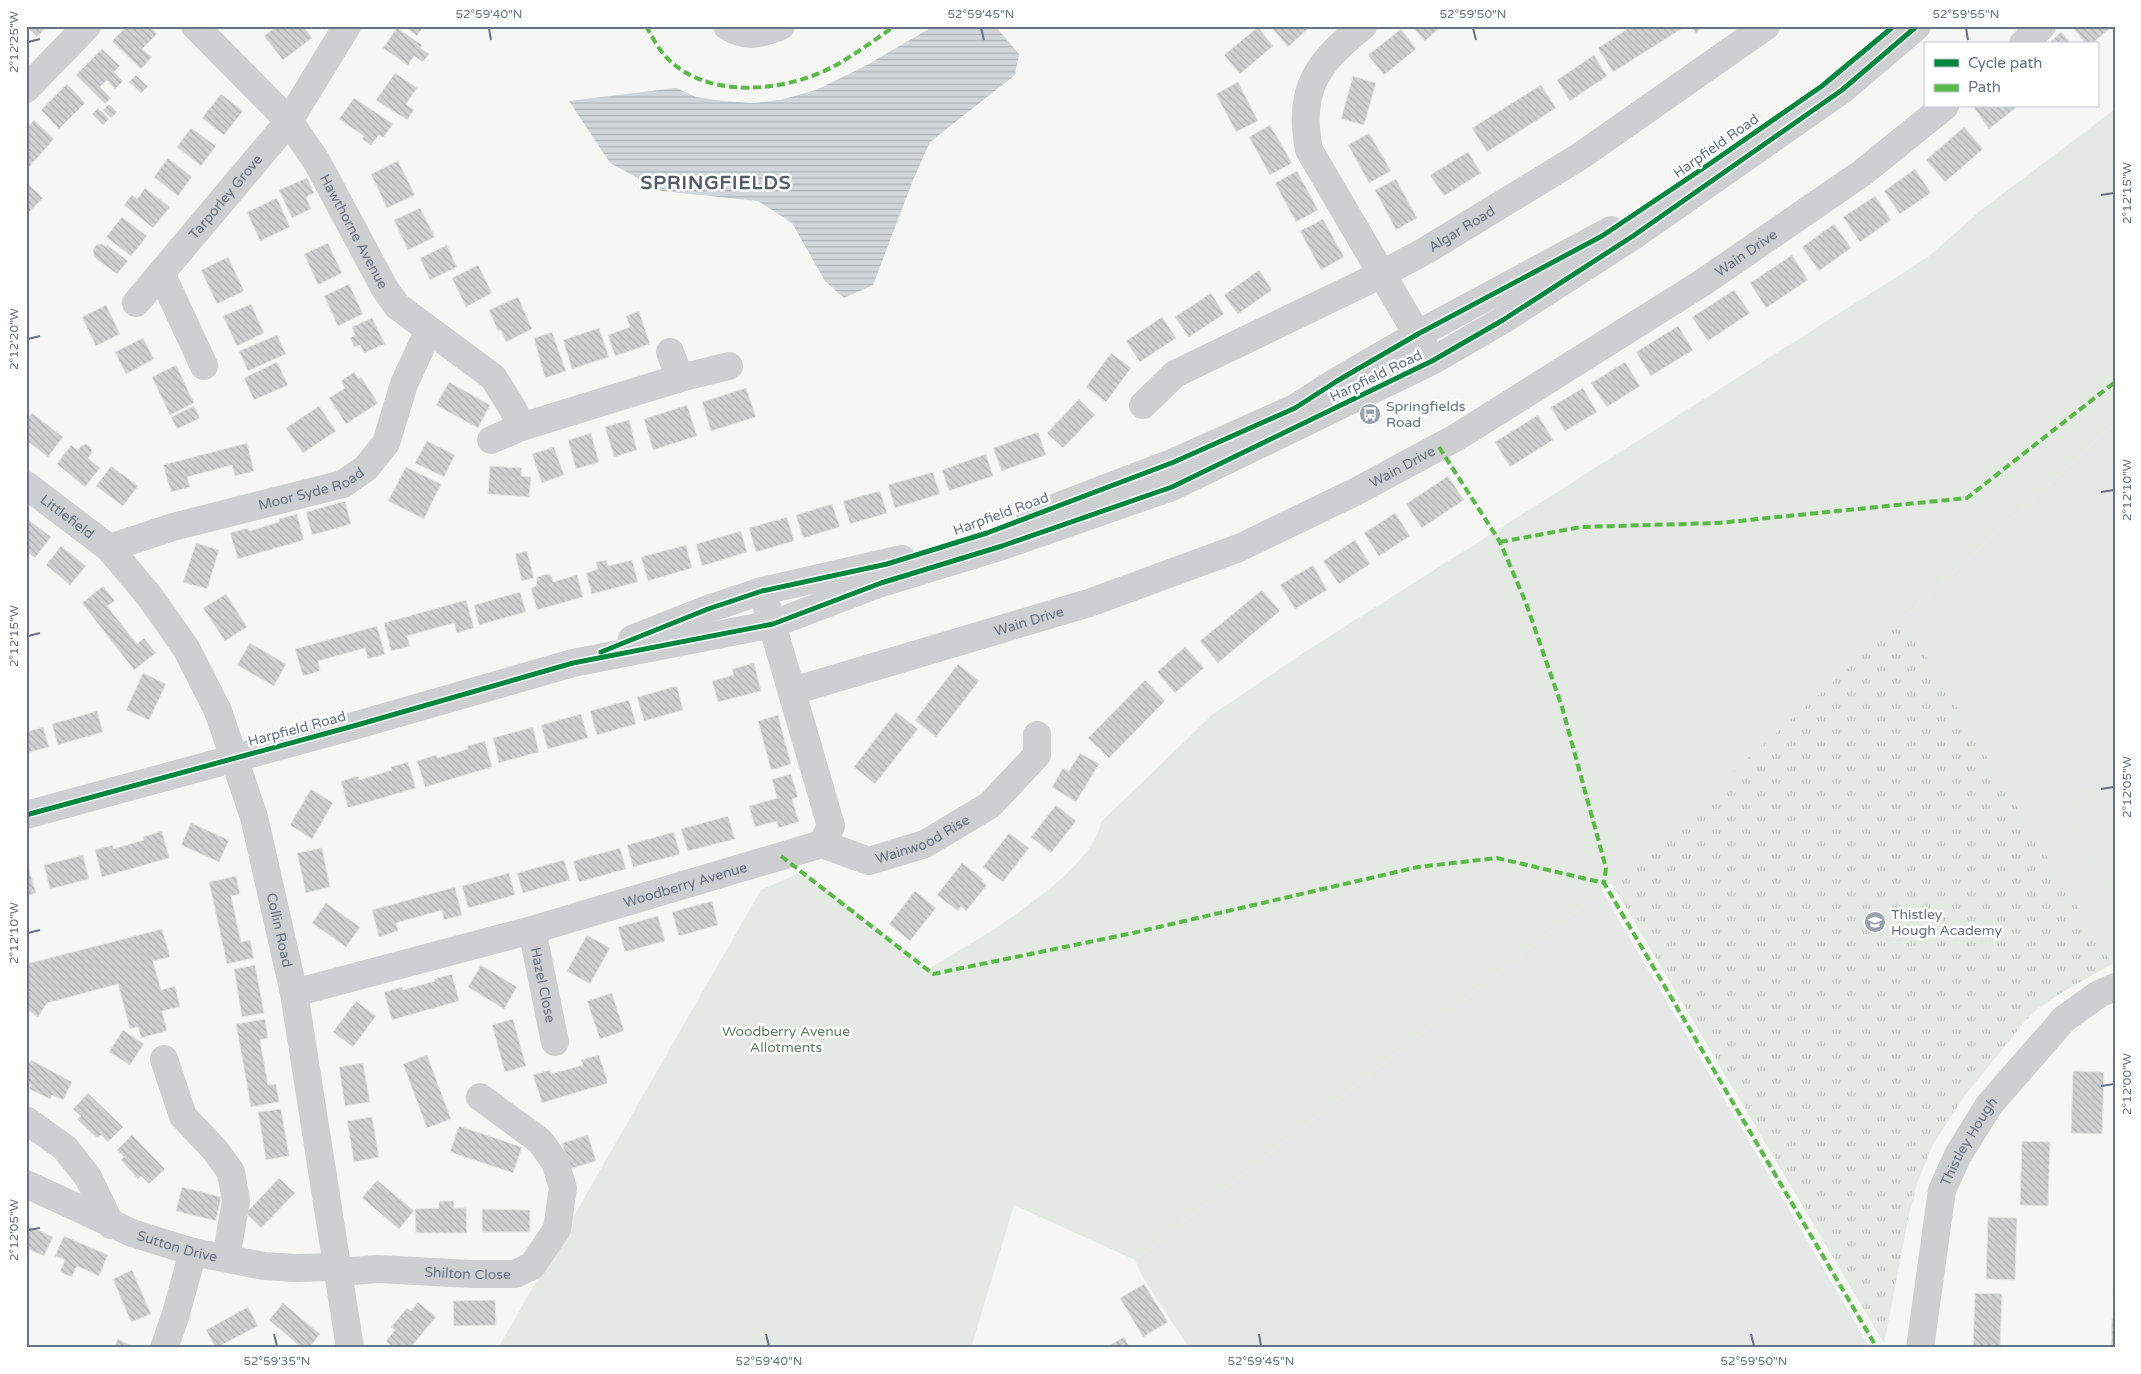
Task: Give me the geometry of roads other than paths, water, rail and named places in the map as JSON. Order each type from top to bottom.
[{"type":"street","points":[[26,89],[87,26]]},
{"type":"street","name":"Hawthorne Avenue","points":[[195,26],[289,121],[317,162],[385,290],[397,306],[492,377],[513,409],[521,428]]},
{"type":"street","name":"Tarporley Grove","points":[[136,302],[289,121],[347,26]]},
{"type":"street","points":[[727,26],[736,32],[746,35],[758,35],[781,26]]},
{"type":"street","points":[[1363,26],[1335,49],[1310,85],[1306,106],[1305,133],[1309,150],[1418,334],[1432,361]]},
{"type":"street","name":"Harpfield Road","points":[[573,663],[708,609],[762,591],[887,564],[987,533],[1174,462],[1295,408],[1418,334],[1602,236],[1708,166],[1822,86],[1894,26]]},
{"type":"street","name":"Harpfield Road","points":[[26,815],[573,663],[773,624],[881,583],[1002,546],[1172,487],[1432,361],[1503,320],[1633,236],[1842,90],[1918,26]]},
{"type":"street","points":[[2025,42],[2042,26]]},
{"type":"street","name":"Algar Road","points":[[1143,405],[1175,374],[1382,274],[1425,251],[1579,157],[1762,27]]},
{"type":"street","name":"Wain Drive","points":[[792,691],[1089,603],[1239,548],[1357,491],[1457,437],[1702,283],[1862,173],[1943,108]]},
{"type":"street","points":[[161,273],[204,366]]},
{"type":"street","name":"Moor Syde Road","points":[[109,548],[173,527],[343,484],[366,468],[386,443],[404,384],[429,330]]},
{"type":"street","points":[[670,352],[680,378]]},
{"type":"street","points":[[491,440],[521,428],[680,378],[729,366]]},
{"type":"street","name":"Littlefield","points":[[26,485],[109,548]]},
{"type":"street","name":"Collin Road","points":[[109,548],[150,598],[186,648],[218,711],[254,817],[294,993],[350,1348]]},
{"type":"street","points":[[762,591],[831,826],[822,844]]},
{"type":"street","name":"Wainwood Rise","points":[[822,844],[869,861],[925,844],[990,805],[1037,755],[1037,735]]},
{"type":"street","name":"Woodberry Avenue","points":[[294,993],[532,930],[822,844]]},
{"type":"street","name":"Hazel Close","points":[[532,930],[555,1042]]},
{"type":"street","name":"Thistley Hough","points":[[1920,1348],[1942,1190],[1958,1155],[1988,1106],[2064,1019],[2099,994],[2115,987]]},
{"type":"street","points":[[164,1059],[183,1116],[215,1150],[232,1172],[236,1201],[226,1258]]},
{"type":"street","name":"Shilton Close","points":[[338,1269],[515,1274],[532,1266],[557,1229],[563,1188],[555,1162],[540,1141],[480,1096]]},
{"type":"street","points":[[26,1120],[65,1148],[88,1177],[111,1224]]},
{"type":"street","name":"Sutton Drive","points":[[26,1184],[132,1233],[193,1252],[264,1266],[338,1269]]},
{"type":"street","points":[[164,1348],[175,1317],[193,1252]]},
{"type":"place","name":"Springfields Road","points":[[1370,414]]},
{"type":"place","name":"Thistley Hough Academy","points":[[1875,922]]},
{"type":"district","name":"SPRINGFIELDS","points":[[716,183]]},
{"type":"park label","name":"Woodberry Avenue Allotments","points":[[786,1040]]}]
